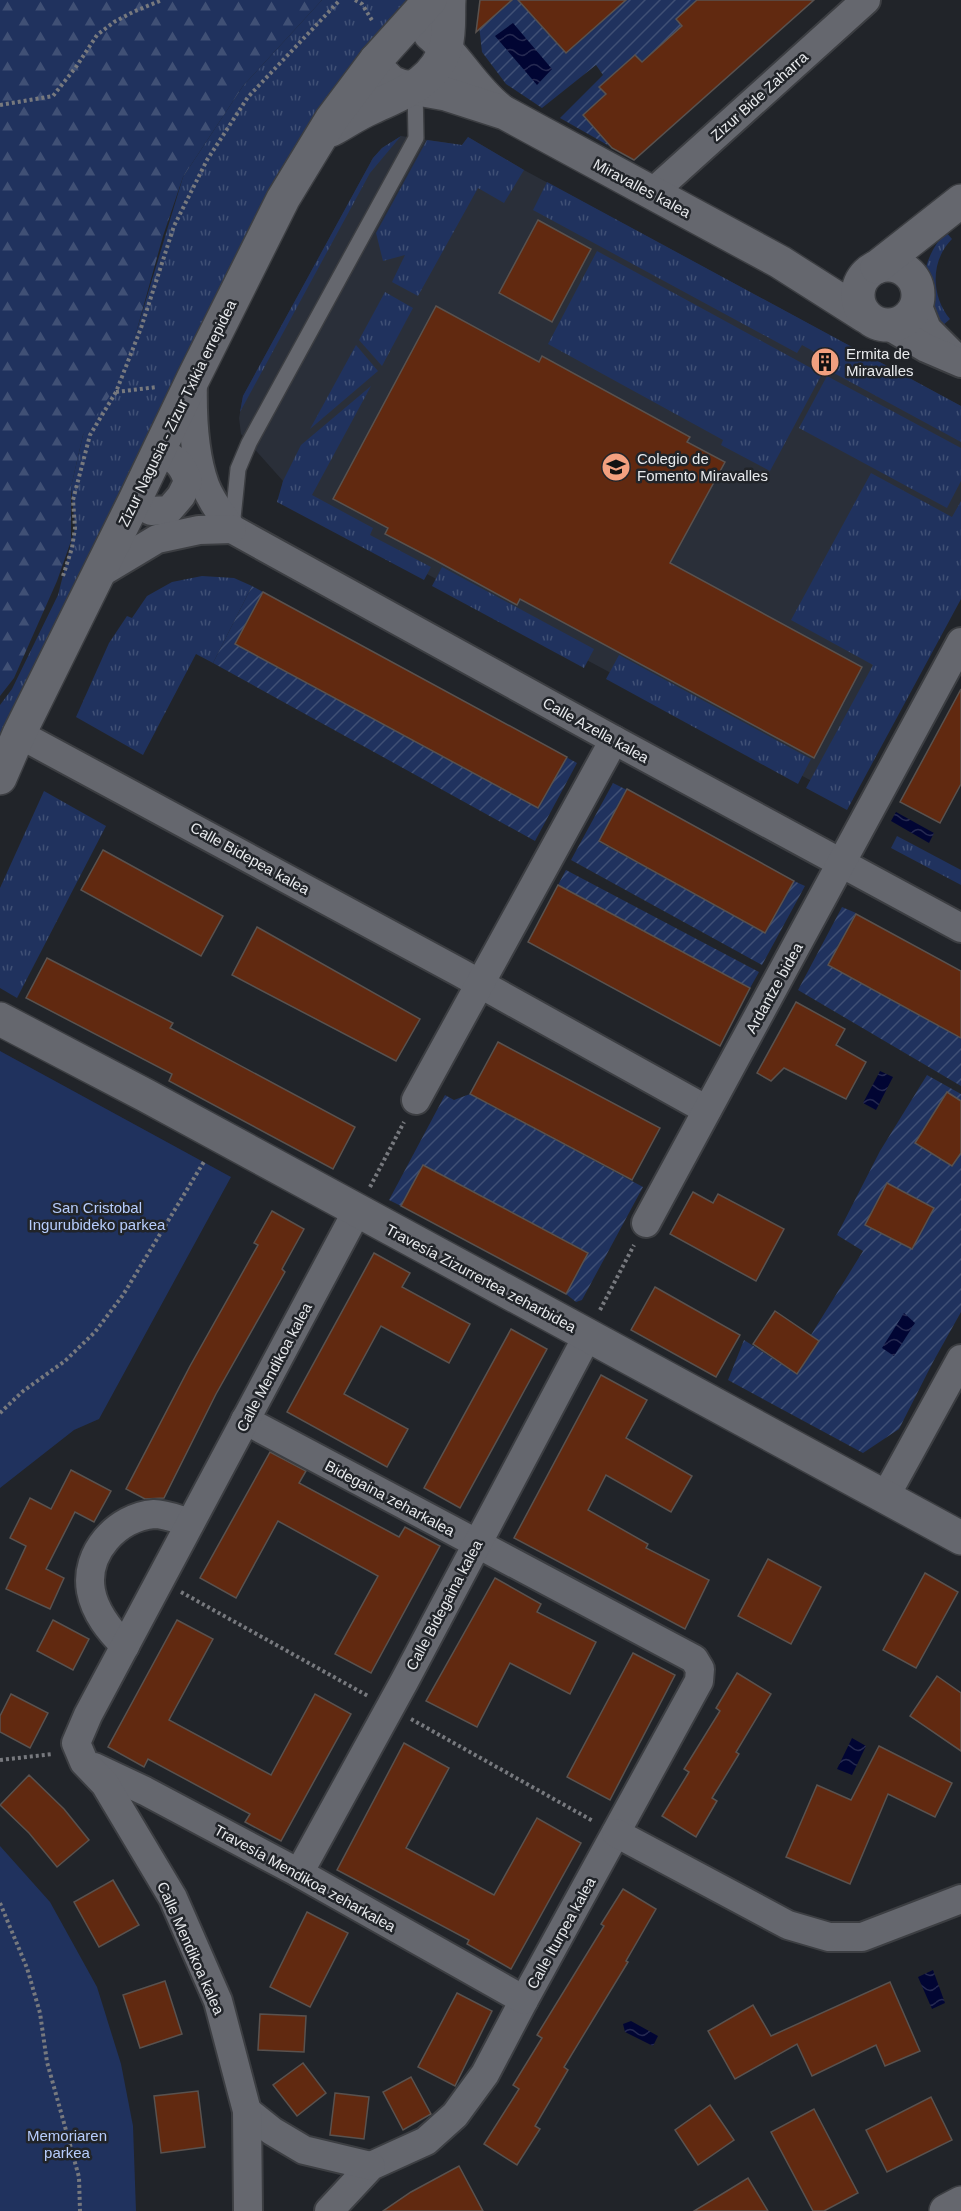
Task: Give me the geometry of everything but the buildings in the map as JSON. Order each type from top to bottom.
[{"type":"street","points":[[376,60],[430,0]]},
{"type":"street","points":[[321,136],[369,108],[415,88],[430,76],[446,48],[449,0]]},
{"type":"street","name":"Zizur Bide Zaharra","points":[[652,193],[866,0]]},
{"type":"street","name":"Miravalles kalea","points":[[409,25],[423,29],[446,48],[472,84],[505,113]]},
{"type":"street","name":"Miravalles kalea","points":[[376,60],[381,72],[392,82],[401,86],[446,94],[505,113],[780,262],[926,348],[961,362]]},
{"type":"street","name":"Zizur Nagusia - Zizur Txikia errepidea","points":[[0,778],[19,734],[98,575],[143,507],[171,458],[193,379],[283,199],[331,120],[376,60]]},
{"type":"street","points":[[956,206],[924,250],[919,263],[917,295],[906,319],[898,324],[877,321],[858,299],[858,289],[871,270],[956,206]]},
{"type":"street","name":"Miravalles kalea","points":[[780,262],[839,278],[871,270]]},
{"type":"street","points":[[871,270],[887,265],[897,266],[905,271],[917,295]]},
{"type":"street","name":"Miravalles kalea","points":[[917,295],[920,316],[927,329],[940,345],[961,362]]},
{"type":"street","name":"Calle Azella kalea","points":[[193,379],[194,430],[199,462],[211,498],[232,529],[961,928]]},
{"type":"street","name":"Calle Azella kalea","points":[[171,458],[205,485]]},
{"type":"street","points":[[143,507],[199,530]]},
{"type":"street","points":[[98,575],[157,539],[199,530],[232,529]]},
{"type":"street","name":"Ardantze bidea","points":[[646,1223],[961,642]]},
{"type":"street","name":"Calle Bidepea kalea","points":[[19,734],[481,984],[707,1110]]},
{"type":"street","points":[[416,1100],[614,740]]},
{"type":"street","name":"Travesía Zizurrertea zeharbidea","points":[[0,1019],[146,1095],[357,1212],[961,1538]]},
{"type":"street","name":"Calle Mendikoa kalea","points":[[248,2211],[248,2111],[218,2001],[173,1898],[105,1784],[82,1756],[76,1743],[88,1714],[357,1212]]},
{"type":"street","name":"Calle Bidegaina kalea","points":[[299,1873],[404,1683],[588,1335]]},
{"type":"street","points":[[885,1497],[961,1359]]},
{"type":"street","name":"Bidegaina zeharkalea","points":[[245,1420],[694,1659]]},
{"type":"street","points":[[125,1646],[112,1633],[98,1611],[90,1591],[91,1570],[99,1549],[113,1532],[135,1518],[156,1514],[190,1523]]},
{"type":"street","name":"Calle Iturpea kalea","points":[[329,2211],[371,2166],[426,2141],[455,2115],[485,2074],[609,1829],[699,1681],[700,1669],[694,1659]]},
{"type":"street","name":"Travesía Mendikoa zeharkalea","points":[[82,1756],[299,1873],[524,2000]]},
{"type":"street","points":[[609,1829],[788,1925],[829,1936],[862,1937],[961,1899]]},
{"type":"street","points":[[248,2111],[272,2131],[304,2150],[371,2166]]},
{"type":"street","points":[[946,2211],[961,2203]]},
{"type":"lane","points":[[232,529],[238,469],[249,443],[416,138],[415,88]]},
{"type":"path","points":[[0,105],[53,96],[97,35],[124,17],[162,0]]},
{"type":"path","points":[[61,585],[72,548],[75,528],[74,500],[90,435],[116,392],[141,328],[174,226],[207,160],[248,97],[340,0]]},
{"type":"path","points":[[116,392],[151,389],[172,381],[193,379]]},
{"type":"path","points":[[357,1212],[416,1100]]},
{"type":"path","points":[[0,1413],[22,1392],[65,1361],[94,1332],[123,1295],[209,1154]]},
{"type":"path","points":[[588,1335],[646,1223]]},
{"type":"path","points":[[160,1580],[371,1698]]},
{"type":"path","points":[[405,1716],[609,1829]]},
{"type":"path","points":[[0,1760],[82,1756]]},
{"type":"path","points":[[0,1903],[27,1968],[40,2013],[47,2062],[79,2177],[80,2211]]},
{"type":"shaded area","name":"Colegio de Fomento Miravalles","points":[[401,136],[462,145],[468,137],[524,170],[961,406],[961,589],[847,800],[280,495],[283,481],[241,434],[239,418],[243,396],[373,158],[382,148]]},
{"type":"green space","points":[[0,0],[322,0],[243,86],[183,177],[163,236],[136,333],[111,394],[83,435],[71,487],[71,541],[57,581],[14,678],[0,696]]},
{"type":"green space","points":[[322,0],[409,0],[0,750],[0,705],[12,689],[58,595],[75,528],[71,487],[83,435],[136,333],[183,177],[243,86]]},
{"type":"green space","points":[[511,0],[518,0],[566,53],[626,0],[814,0],[634,160],[560,118],[603,75],[596,65],[542,108],[506,84],[482,52],[479,25]]},
{"type":"green space","points":[[401,136],[370,173],[240,412],[243,396],[373,158],[382,148]]},
{"type":"green space","points":[[468,137],[524,170],[504,203],[478,188],[418,296],[392,282],[405,255],[383,261],[376,233],[427,140],[462,145]]},
{"type":"green space","points":[[547,182],[961,406],[961,442],[832,372],[836,364],[802,345],[797,353],[533,210]]},
{"type":"green space","points":[[946,232],[952,239],[940,258],[936,289],[939,300],[950,319],[941,327],[926,296],[924,276],[932,252]]},
{"type":"green space","points":[[597,251],[822,374],[770,471],[721,445],[723,440],[548,344]]},
{"type":"green space","points":[[385,292],[413,308],[382,366],[359,340]]},
{"type":"green space","points":[[356,345],[378,371],[310,429]]},
{"type":"green space","points":[[827,376],[961,448],[961,481],[947,508],[799,428]]},
{"type":"green space","points":[[371,386],[312,495],[373,528],[370,535],[431,567],[424,580],[277,502],[283,481],[301,445]]},
{"type":"green space","points":[[871,473],[952,517],[961,501],[961,599],[847,810],[806,788],[873,665],[791,620]]},
{"type":"green space","points":[[442,567],[594,649],[584,668],[432,586]]},
{"type":"green space","points":[[202,576],[234,578],[252,586],[213,663],[196,654],[143,755],[76,717],[109,643],[127,616],[132,618],[147,596],[172,582]]},
{"type":"green space","points":[[252,586],[263,592],[236,643],[379,721],[407,670],[423,679],[395,730],[538,808],[566,757],[577,763],[535,841],[213,663]]},
{"type":"green space","points":[[619,655],[811,759],[798,784],[606,679]]},
{"type":"green space","points":[[613,783],[627,790],[599,842],[765,932],[794,881],[805,886],[762,965],[571,860]]},
{"type":"green space","points":[[44,791],[106,826],[17,998],[0,988],[0,888]]},
{"type":"green space","points":[[897,836],[961,870],[961,885],[891,848]]},
{"type":"green space","points":[[566,870],[759,972],[750,988],[558,885]]},
{"type":"green space","points":[[842,907],[856,913],[828,965],[961,1038],[961,1086],[798,990]]},
{"type":"green space","name":"San Cristobal Ingurubideko parkea","points":[[0,1051],[231,1177],[99,1419],[74,1430],[0,1488]]},
{"type":"green space","points":[[927,1075],[961,1094],[961,1312],[899,1429],[863,1453],[728,1380],[744,1340],[797,1374],[819,1341],[811,1335],[863,1251],[837,1235],[880,1151]]},
{"type":"green space","points":[[470,1094],[643,1187],[582,1300],[576,1302],[566,1294],[587,1252],[423,1165],[401,1206],[389,1200],[445,1095],[454,1100]]},
{"type":"green space","name":"Memoriaren parkea","points":[[0,1846],[50,1902],[97,1987],[121,2064],[133,2126],[136,2211],[0,2211]]},
{"type":"water","points":[[513,23],[552,69],[537,85],[495,36]]},
{"type":"water","points":[[896,812],[934,833],[929,843],[891,821]]},
{"type":"water","points":[[880,1071],[893,1077],[876,1110],[863,1103]]},
{"type":"water","points":[[904,1313],[915,1323],[894,1356],[882,1348]]},
{"type":"water","points":[[852,1738],[866,1746],[852,1775],[837,1769]]},
{"type":"water","points":[[933,1970],[945,2003],[932,2009],[918,1977]]},
{"type":"water","points":[[631,2021],[658,2036],[653,2046],[625,2032],[623,2024]]},
{"type":"place","name":"Ermita de Miravalles","points":[[825,362]]},
{"type":"place","name":"Colegio de Fomento Miravalles","points":[[616,467]]}]
